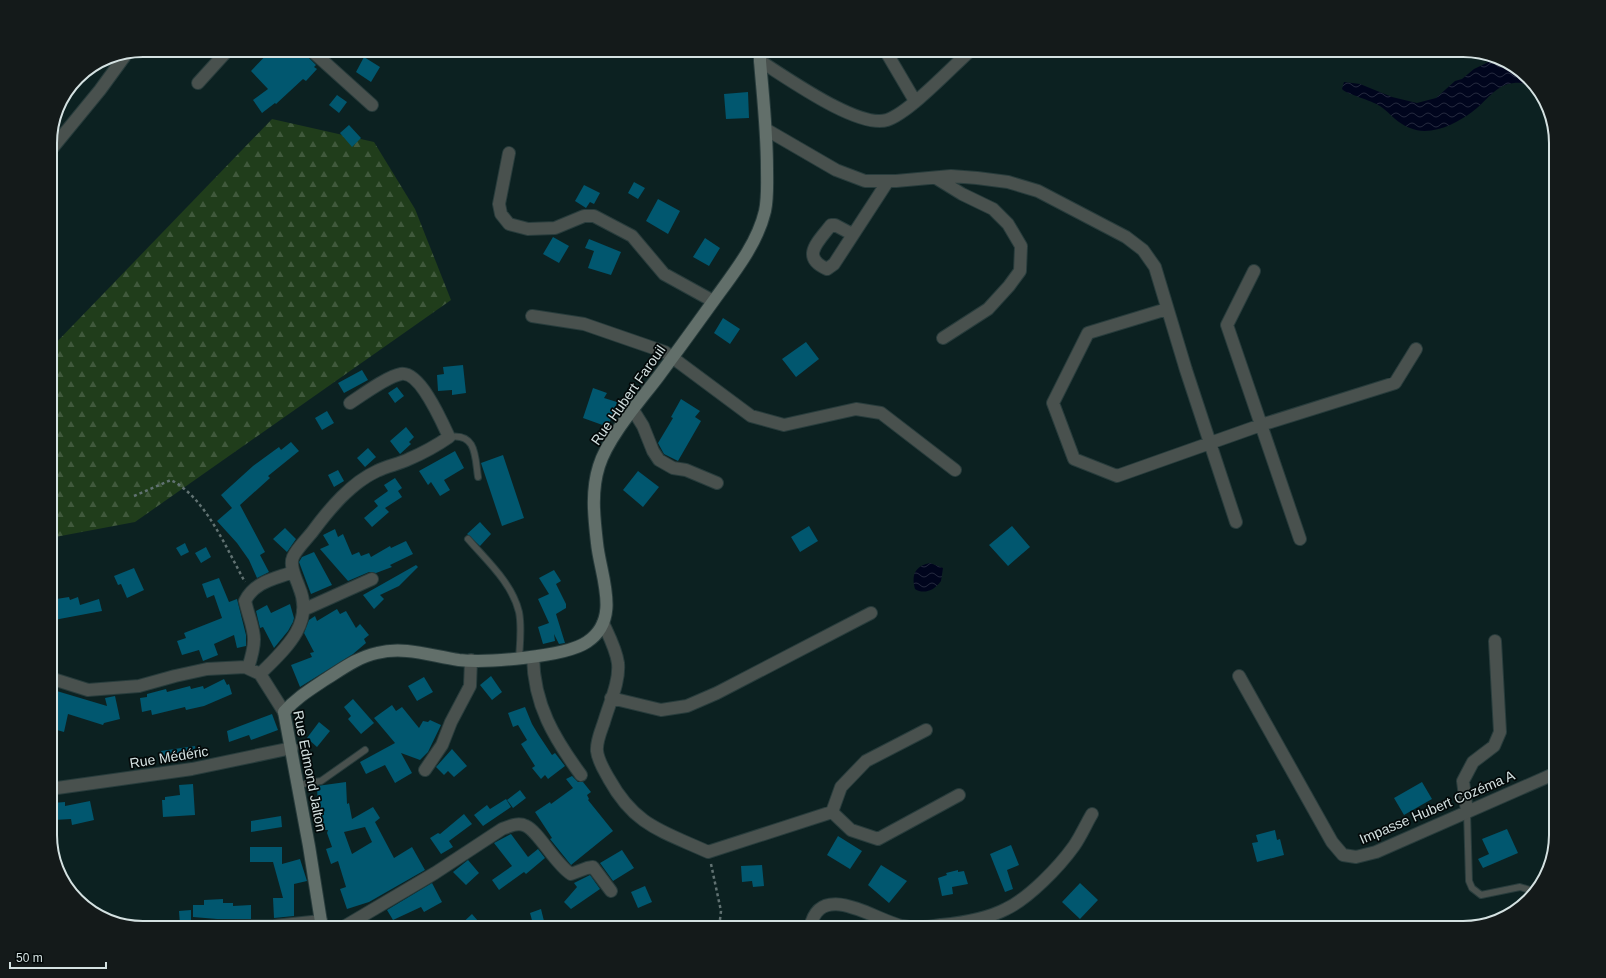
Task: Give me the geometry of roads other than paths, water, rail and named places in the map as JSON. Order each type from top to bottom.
[{"type":"street","points":[[198,83],[222,57]]},
{"type":"street","points":[[319,57],[372,105]]},
{"type":"street","name":"Rue Hubert Farouil","points":[[284,712],[291,703],[311,688],[353,662],[377,653],[400,650],[460,660],[533,658],[564,651],[586,643],[596,634],[603,623],[607,610],[605,585],[597,545],[593,490],[599,465],[607,448],[633,410],[740,265],[759,228],[765,210],[767,130],[760,57]]},
{"type":"street","points":[[762,57],[848,113],[868,121],[886,120],[897,115],[915,101],[963,57]]},
{"type":"street","points":[[889,57],[915,101]]},
{"type":"street","points":[[57,142],[100,90],[122,60]]},
{"type":"street","points":[[767,130],[836,170],[865,181],[977,178],[1008,182],[1038,191],[1126,237],[1143,250],[1155,267],[1167,309],[1236,522]]},
{"type":"street","points":[[509,153],[499,204],[501,214],[510,224],[528,229],[555,228],[584,216],[594,216],[632,236],[664,274],[713,301]]},
{"type":"street","points":[[936,178],[962,194],[993,209],[1008,224],[1021,246],[1020,271],[1009,286],[988,309],[943,338]]},
{"type":"street","points":[[852,234],[888,181]]},
{"type":"street","points":[[1254,271],[1227,325],[1300,539]]},
{"type":"street","points":[[1167,309],[1088,332],[1053,403],[1074,459],[1117,476],[1210,442],[1395,383],[1416,349]]},
{"type":"street","points":[[532,316],[584,324],[634,341],[673,357],[725,399],[751,416],[784,425],[856,409],[881,413],[955,470]]},
{"type":"street","points":[[57,680],[88,690],[139,686],[207,669],[228,667],[248,668],[260,674],[296,634],[303,617],[303,596],[293,572],[292,558],[340,499],[377,471],[409,459],[432,448],[449,437],[442,420],[424,390],[413,377],[406,374],[400,374],[392,378],[350,402]]},
{"type":"street","points":[[633,410],[643,426],[653,451],[659,460],[674,468],[686,470],[717,483]]},
{"type":"street","points":[[248,668],[255,647],[255,633],[245,601],[255,586],[293,572]]},
{"type":"street","points":[[303,610],[372,579]]},
{"type":"street","points":[[611,698],[660,710],[687,706],[717,693],[870,613]]},
{"type":"street","points":[[603,623],[614,648],[618,664],[617,678],[597,750],[600,763],[613,786],[627,806],[641,820],[652,827],[708,852],[832,812]]},
{"type":"street","points":[[1466,812],[1463,781],[1473,762],[1494,746],[1500,732],[1495,641]]},
{"type":"street","points":[[533,658],[533,677],[544,715],[567,756],[581,776]]},
{"type":"street","points":[[425,770],[442,744],[450,722],[470,686],[471,660]]},
{"type":"street","name":"Rue Edmond Jalton","points":[[260,674],[284,712],[292,748],[321,921]]},
{"type":"street","name":"Impasse Hubert Cozéma A","points":[[1239,676],[1332,842],[1342,855],[1356,857],[1376,852],[1549,776]]},
{"type":"street","points":[[832,812],[841,787],[866,762],[926,730]]},
{"type":"street","name":"Rue Médéric","points":[[57,787],[192,769],[292,748]]},
{"type":"street","points":[[832,812],[851,830],[878,839],[959,795]]},
{"type":"street","points":[[965,921],[988,917],[1007,909],[1052,872],[1075,845],[1092,814]]},
{"type":"street","points":[[354,921],[435,873],[502,829],[512,825],[526,826],[531,829],[548,852],[572,874],[593,867],[611,891]]},
{"type":"street","points":[[811,921],[812,917],[826,905],[837,904],[851,907],[886,921]]},
{"type":"lane","points":[[449,437],[455,436],[470,442],[474,448],[478,477]]},
{"type":"lane","points":[[468,539],[500,576],[512,593],[519,612],[519,658]]},
{"type":"lane","points":[[298,785],[321,781],[364,750]]},
{"type":"lane","points":[[1466,812],[1469,881],[1472,888],[1481,895],[1520,886],[1529,890]]},
{"type":"water","points":[[1489,62],[1506,69],[1526,84],[1520,83],[1508,84],[1496,90],[1466,117],[1451,125],[1434,130],[1418,130],[1406,126],[1380,106],[1348,93],[1342,89],[1344,82],[1360,84],[1392,97],[1417,103],[1436,98],[1455,81],[1462,79],[1474,69]]},
{"type":"water","points":[[930,563],[943,568],[941,581],[936,587],[929,591],[918,591],[915,589],[914,584],[915,572],[921,566]]}]
